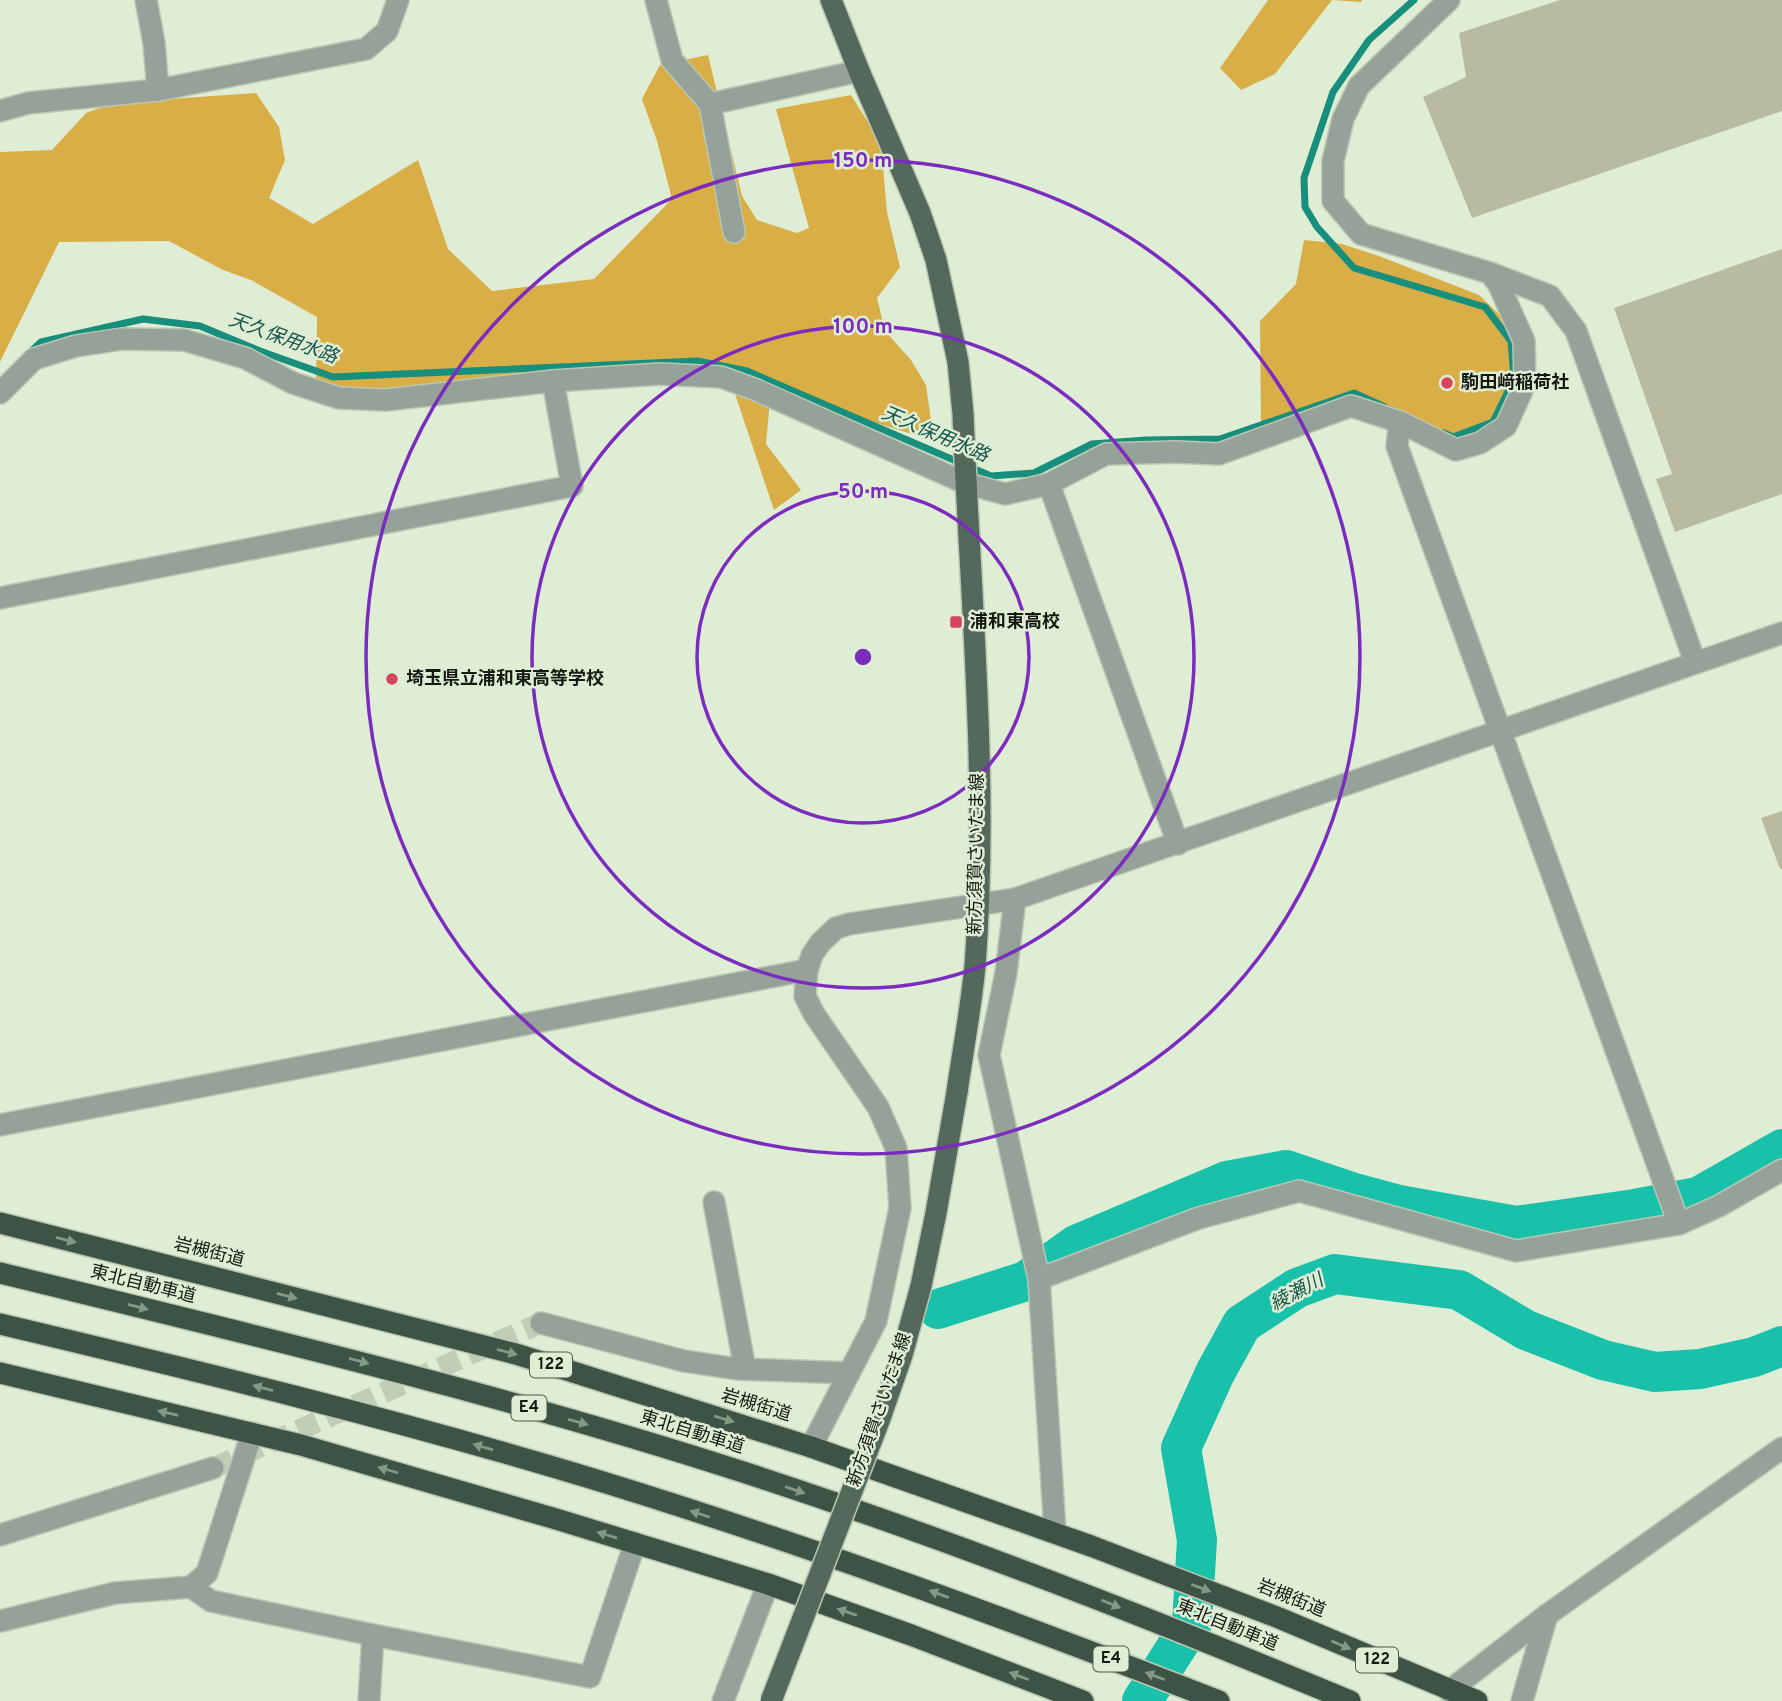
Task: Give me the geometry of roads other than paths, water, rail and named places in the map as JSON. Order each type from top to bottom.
[{"type":"highway","name":"岩槻街道","points":[[0,1223],[516,1354],[811,1447],[1055,1532],[1279,1618],[1477,1701]]},
{"type":"highway","name":"東北自動車道","points":[[0,1273],[342,1357],[593,1426],[769,1481],[1047,1579],[1350,1701]]},
{"type":"highway","name":"E4","points":[[0,1324],[349,1410],[577,1475],[796,1544],[1003,1617],[1219,1701]]},
{"type":"highway","points":[[0,1373],[314,1448],[768,1584],[1083,1701]]},
{"type":"main road","name":"新方須賀さいたま線","points":[[771,1701],[879,1421],[902,1355],[921,1286],[957,1092],[975,968],[978,906],[979,766],[958,362],[936,260],[901,167],[831,0]]},
{"type":"street","points":[[146,0],[154,43],[158,90]]},
{"type":"street","points":[[0,111],[28,103],[158,90],[366,49],[387,31],[398,0]]},
{"type":"street","points":[[656,0],[672,60],[710,104],[734,232]]},
{"type":"street","points":[[1449,0],[1359,86],[1343,118],[1333,161],[1333,201],[1361,234],[1490,273],[1550,296],[1576,331],[1695,662]]},
{"type":"street","points":[[710,104],[859,71]]},
{"type":"street","points":[[0,393],[34,359],[76,346],[122,339],[184,340],[245,358],[293,383],[339,398],[387,400],[553,381],[660,374],[721,377],[754,388],[965,483],[1005,494],[1049,484],[1106,454],[1219,454],[1351,406],[1400,422],[1455,450],[1480,443],[1506,426],[1525,384],[1524,341],[1499,285],[1490,273]]},
{"type":"street","points":[[0,598],[572,486],[553,381]]},
{"type":"street","points":[[1400,422],[1397,446],[1674,1210]]},
{"type":"street","points":[[1049,484],[1178,844]]},
{"type":"street","points":[[811,1447],[876,1321],[901,1208],[896,1148],[878,1107],[814,1014],[805,996],[807,970],[812,955],[821,942],[836,929],[849,924],[1015,899],[1782,633]]},
{"type":"street","points":[[1015,899],[1006,973],[989,1055],[1039,1279],[1055,1532]]},
{"type":"street","points":[[0,1125],[807,970]]},
{"type":"street","points":[[1039,1279],[1199,1218],[1299,1191],[1516,1251],[1674,1210],[1719,1206],[1782,1170]]},
{"type":"street","points":[[715,1202],[745,1369]]},
{"type":"street","points":[[541,1323],[684,1361],[745,1369],[849,1373]]},
{"type":"street","points":[[0,1621],[115,1593],[191,1587],[207,1573],[252,1433]]},
{"type":"street","points":[[1449,1691],[1547,1615],[1782,1448]]},
{"type":"street","points":[[0,1535],[213,1468]]},
{"type":"street","points":[[191,1587],[211,1601],[590,1677],[635,1544]]},
{"type":"street","points":[[723,1701],[768,1584]]},
{"type":"street","points":[[1522,1701],[1547,1615]]},
{"type":"street","points":[[369,1698],[373,1635]]},
{"type":"waterway","name":"天久保用水路","points":[[1414,0],[1369,40],[1333,92],[1304,178],[1305,207],[1317,227],[1354,268],[1485,307],[1511,341],[1514,379],[1493,422],[1453,437],[1444,433]]},
{"type":"waterway","name":"天久保用水路","points":[[29,353],[41,342],[143,319],[200,326],[333,377],[698,361],[747,371],[991,476],[1034,473],[1092,444],[1220,439],[1354,393],[1385,407]]},
{"type":"waterway","points":[[938,1309],[1026,1281],[1076,1245],[1227,1181],[1286,1170],[1399,1205],[1516,1226],[1698,1197],[1782,1149]]},
{"type":"waterway","name":"綾瀬川","points":[[1142,1701],[1192,1623],[1197,1540],[1181,1448],[1215,1373],[1242,1324],[1297,1288],[1335,1274],[1459,1290],[1526,1330],[1603,1360],[1655,1372],[1700,1369],[1754,1357],[1782,1346]]},
{"type":"tunnel","points":[[213,1468],[541,1323]]},
{"type":"place","name":"駒田﨑稲荷社","points":[[1447,383]]},
{"type":"place","name":"浦和東高校","points":[[956,622]]},
{"type":"place","name":"埼玉県立浦和東高等学校","points":[[392,679]]}]
